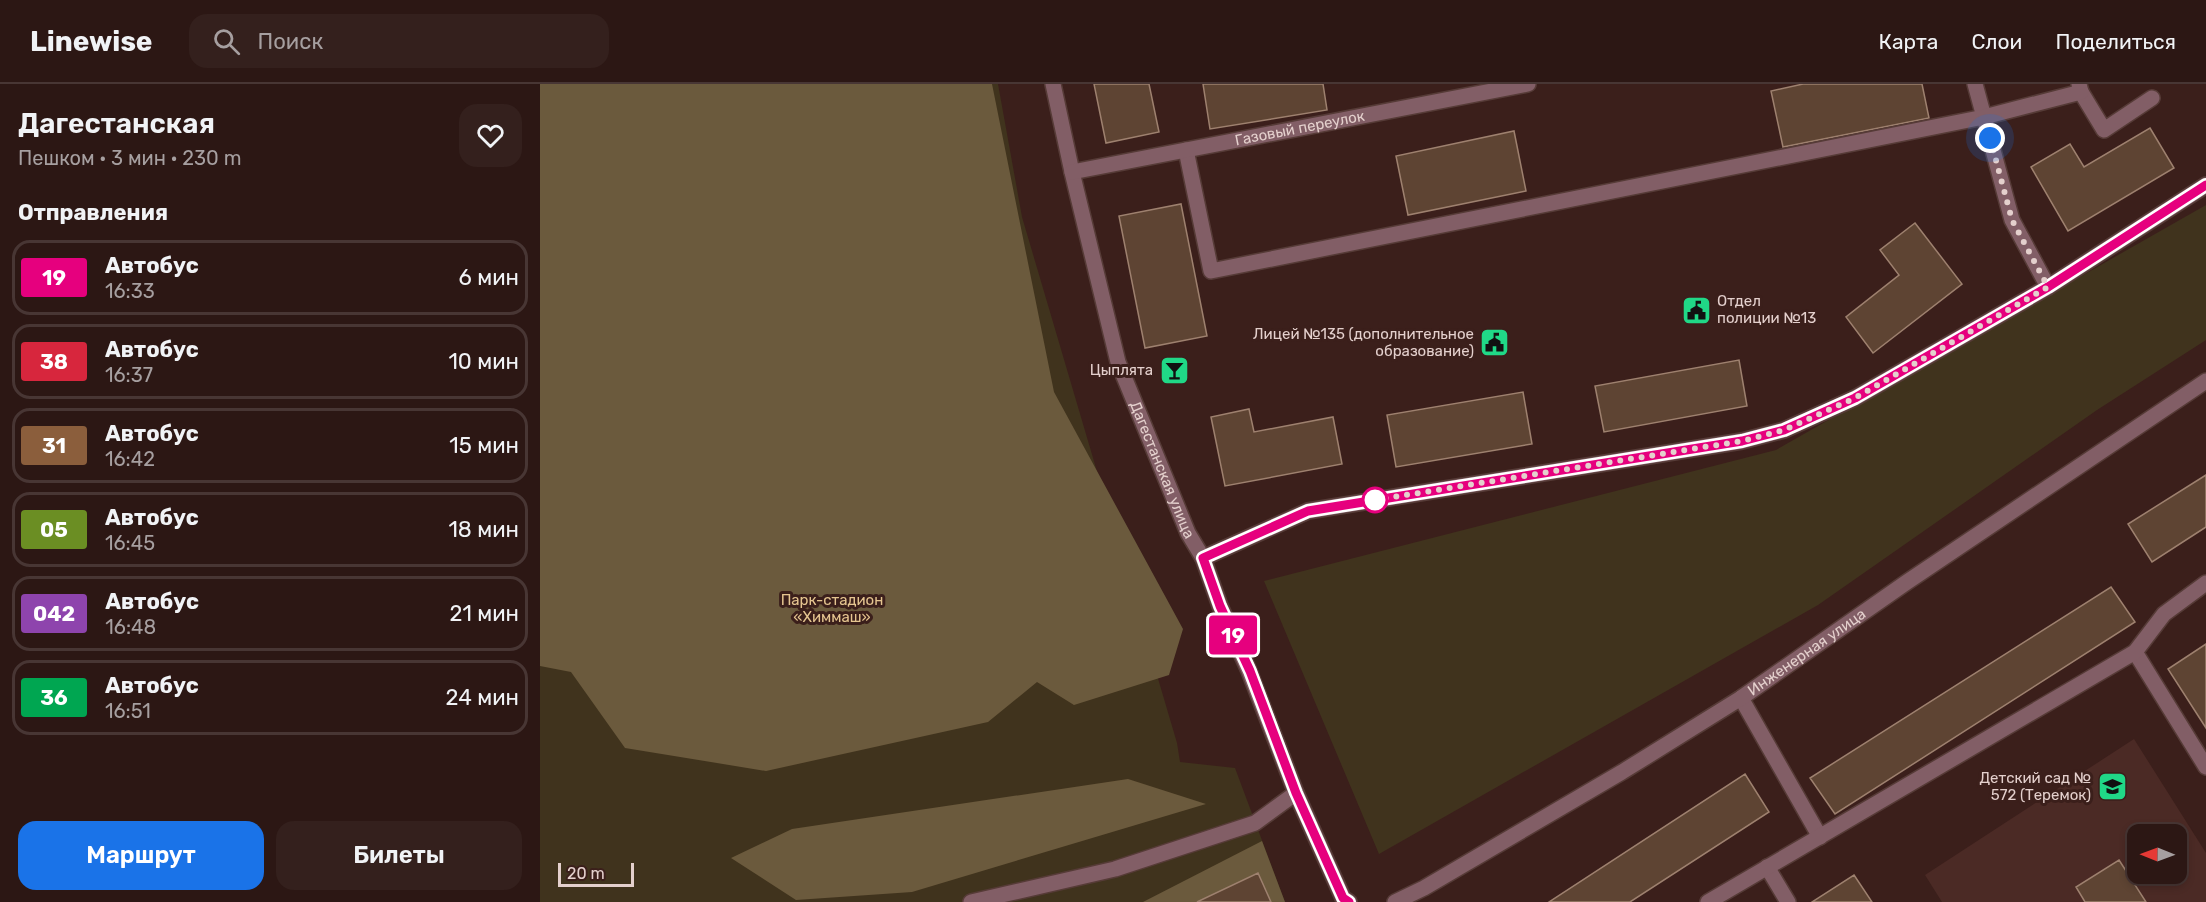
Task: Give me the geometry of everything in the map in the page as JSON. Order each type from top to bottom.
[{"type":"street","name":"Дагестанская улица","points":[[1053,84],[1118,362],[1184,522],[1203,558],[1220,606],[1250,671],[1296,793],[1343,898],[1349,902]]},
{"type":"street","name":"Газовый переулок","points":[[1072,172],[1528,84]]},
{"type":"street","points":[[1975,84],[2012,220],[2048,287]]},
{"type":"street","points":[[1186,150],[1211,271],[1984,117],[2080,88],[2104,130],[2152,98]]},
{"type":"street","points":[[1203,558],[1308,511],[1742,441],[1784,430],[1855,398],[2048,287],[2206,185]]},
{"type":"street","name":"Инженерная улица","points":[[1395,902],[1424,888],[1622,772],[1742,698],[1907,582],[2206,381]]},
{"type":"street","points":[[1708,902],[2135,652],[2164,614],[2206,583]]},
{"type":"street","points":[[2135,652],[2206,767]]},
{"type":"street","points":[[1742,698],[1820,837]]},
{"type":"street","points":[[971,902],[1115,869],[1255,823],[1296,793]]},
{"type":"street","points":[[1767,867],[1788,902]]},
{"type":"shaded area","name":"Детский сад № 572 (Теремок)","points":[[2134,739],[2206,853],[2206,902],[1942,902],[1925,875]]},
{"type":"green space","name":"Парк-стадион «Химмаш»","points":[[540,84],[998,84],[1022,217],[1177,743],[1180,762],[1235,768],[1285,902],[540,902]]},
{"type":"green space","name":"Парк-стадион «Химмаш»","points":[[540,84],[992,84],[1054,392],[1183,629],[1169,675],[1074,705],[1037,682],[988,722],[766,771],[625,748],[571,672],[540,666]]},
{"type":"green space","points":[[2206,205],[2206,340],[2097,410],[1818,605],[1379,854],[1264,581],[1776,450]]},
{"type":"green space","points":[[1128,779],[1206,804],[912,892],[796,900],[731,858],[792,829]]},
{"type":"green space","points":[[1262,841],[1285,902],[1143,902]]},
{"type":"building","points":[[1094,84],[1149,84],[1159,132],[1106,143]]},
{"type":"building","points":[[1203,84],[1323,84],[1327,110],[1210,129]]},
{"type":"building","points":[[1803,84],[1922,84],[1929,118],[1783,147],[1771,91]]},
{"type":"building","points":[[2150,128],[2174,168],[2068,231],[2031,167],[2070,144],[2084,167]]},
{"type":"building","points":[[1514,131],[1526,191],[1408,215],[1396,156]]},
{"type":"building","points":[[1181,204],[1207,336],[1145,348],[1119,216]]},
{"type":"building","points":[[1915,223],[1962,284],[1873,353],[1846,317],[1899,275],[1880,250]]},
{"type":"building","points":[[1739,360],[1747,406],[1604,432],[1595,386]]},
{"type":"building","points":[[1523,392],[1532,444],[1396,467],[1387,415]]},
{"type":"building","points":[[1249,409],[1254,432],[1333,417],[1342,464],[1225,486],[1211,417]]},
{"type":"building","points":[[2206,475],[2206,527],[2152,562],[2128,524]]},
{"type":"building","points":[[2111,587],[2135,622],[1835,814],[1810,778]]},
{"type":"building","points":[[2206,644],[2206,728],[2168,669]]},
{"type":"building","points":[[1745,774],[1769,812],[1630,902],[1549,902]]},
{"type":"building","points":[[2119,860],[2127,872],[2127,884],[2134,884],[2146,902],[2085,902],[2076,887]]},
{"type":"building","points":[[1258,873],[1271,902],[1197,902]]},
{"type":"building","points":[[1854,875],[1872,902],[1812,902]]},
{"type":"bus line","name":"19","points":[[1349,902],[1343,898],[1296,793],[1250,671],[1220,606],[1203,558],[1308,511],[1742,441],[1784,430],[1855,398],[2048,287],[2206,185]]},
{"type":"place","name":"Отдел полиции №13","points":[[1696,310]]},
{"type":"place","name":"Лицей №135 (дополнительное образование)","points":[[1495,343]]},
{"type":"place","name":"Цыплята","points":[[1174,370]]},
{"type":"place","name":"Детский сад № 572 (Теремок)","points":[[2112,787]]},
{"type":"route","points":[[1375,500],[1742,441],[1784,430],[1855,398],[2048,287],[2012,220],[1990,138]]}]
